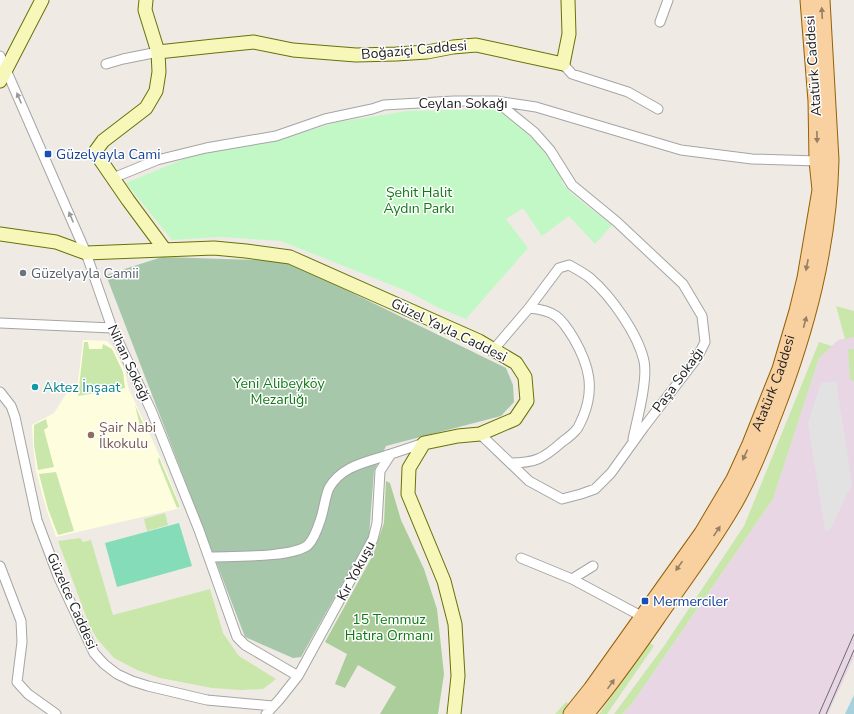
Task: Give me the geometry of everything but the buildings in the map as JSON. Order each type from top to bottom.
[{"type":"main road","points":[[0,81],[42,0]]},
{"type":"main road","points":[[146,0],[145,10],[158,52],[159,72],[156,90],[146,108],[103,141],[95,152],[165,250]]},
{"type":"main road","points":[[563,64],[569,34],[568,0]]},
{"type":"main road","name":"Atatürk Caddesi","points":[[586,714],[613,681],[724,521],[748,477],[770,427],[786,384],[808,312],[823,251],[830,185],[824,161],[816,101],[808,0]]},
{"type":"main road","name":"Atatürk Caddesi","points":[[571,714],[592,689],[702,533],[734,479],[767,404],[788,342],[805,278],[824,161],[822,0]]},
{"type":"main road","name":"Boğaziçi Caddesi","points":[[158,52],[254,42],[293,50],[356,55],[427,52],[453,47],[476,45],[563,64]]},
{"type":"main road","name":"Güzel Yayla Caddesi","points":[[0,234],[56,242],[86,253],[214,248],[290,257],[375,294],[494,349],[516,363],[525,377],[527,401],[515,419],[480,434],[458,436],[424,443]]},
{"type":"main road","points":[[424,443],[409,468],[408,494],[444,581],[455,624],[458,676],[454,714]]},
{"type":"street","points":[[660,22],[668,0]]},
{"type":"street","name":"Boğaziçi Caddesi","points":[[106,64],[158,52]]},
{"type":"street","name":"Nihan Sokağı","points":[[0,56],[86,253],[112,328],[151,410],[199,530],[237,637],[245,645],[298,676]]},
{"type":"street","points":[[563,64],[572,74],[628,92],[658,109]]},
{"type":"street","name":"Ceylan Sokağı","points":[[113,178],[157,160],[206,148],[276,136],[325,119],[384,105],[454,101],[496,101],[536,107],[682,150],[752,159],[824,161]]},
{"type":"street","name":"Paşa Sokağı","points":[[480,434],[530,482],[562,499],[595,489],[611,473],[697,358],[705,342],[702,316],[683,284],[616,222],[572,185],[550,150],[534,132],[496,101]]},
{"type":"street","points":[[494,349],[529,308],[559,268],[569,266],[589,277],[607,295],[635,336],[644,362],[644,382],[632,444]]},
{"type":"street","points":[[510,463],[527,463],[547,455],[577,430],[588,404],[590,380],[583,355],[568,328],[554,313],[541,309],[529,308]]},
{"type":"street","points":[[0,323],[112,328]]},
{"type":"street","name":"Güzelce Caddesi","points":[[0,392],[11,406],[15,417],[40,527],[58,576],[94,653],[104,664],[117,674],[148,686],[208,700],[273,706]]},
{"type":"street","points":[[209,557],[283,553],[296,551],[308,545],[317,530],[329,489],[339,476],[352,466],[424,443]]},
{"type":"street","name":"Kır Yokuşu","points":[[266,714],[298,676],[373,539],[377,523],[380,471],[391,454]]},
{"type":"street","points":[[521,558],[572,579],[643,617]]},
{"type":"street","points":[[0,566],[21,621],[22,642],[17,682],[28,694],[56,714]]},
{"type":"street","points":[[572,579],[594,566]]},
{"type":"shaded area","points":[[854,337],[854,657],[828,714],[622,714],[631,705],[773,499],[819,358],[838,340]]},
{"type":"shaded area","name":"Şair Nabi İlkokulu","points":[[83,340],[107,341],[114,348],[125,371],[128,387],[166,470],[181,508],[56,537],[36,471],[32,425],[54,413],[68,391],[77,390]]},
{"type":"shaded area","points":[[836,381],[852,484],[830,530],[825,531],[808,423],[821,383]]},
{"type":"green space","name":"Şehit Halit Aydın Parkı","points":[[500,109],[537,143],[563,177],[562,183],[572,194],[612,225],[595,244],[569,216],[542,236],[523,208],[506,219],[528,248],[466,319],[439,308],[409,292],[281,241],[220,237],[172,240],[126,183],[184,159],[218,149],[266,143],[338,122],[407,111]]},
{"type":"green space","name":"Yeni Alibeyköy Mezarlığı","points":[[162,257],[287,261],[506,368],[513,385],[514,402],[501,416],[386,446],[374,471],[369,536],[301,657],[293,658],[245,637],[106,275]]},
{"type":"green space","points":[[836,306],[854,311],[854,337],[845,339]]},
{"type":"green space","points":[[84,342],[88,342],[89,349],[102,349],[103,344],[112,349],[123,372],[125,388],[78,396]]},
{"type":"green space","points":[[819,342],[832,346],[819,358],[773,499],[631,705],[622,714],[614,714],[664,646],[744,526]]},
{"type":"green space","points":[[848,349],[854,349],[854,381],[850,380]]},
{"type":"green space","points":[[135,405],[146,430],[141,431]]},
{"type":"green space","points":[[46,419],[48,427],[44,430],[54,467],[38,470],[34,445],[34,425]]},
{"type":"green space","points":[[159,457],[180,507],[177,508],[158,461]]},
{"type":"green space","points":[[56,472],[74,531],[58,535],[48,509],[39,474]]},
{"type":"green space","name":"15 Temmuz Hatıra Ormanı","points":[[386,481],[390,483],[401,520],[424,569],[437,609],[444,674],[438,714],[380,714],[396,687],[358,665],[345,688],[335,684],[347,654],[325,642],[373,555],[384,523]]},
{"type":"green space","points":[[165,513],[168,525],[147,531],[144,519]]},
{"type":"green space","points":[[179,523],[192,566],[117,587],[105,543]]},
{"type":"green space","points":[[80,538],[83,542],[91,540],[113,615],[210,589],[223,633],[239,656],[276,679],[263,689],[241,690],[212,688],[160,678],[137,670],[114,658],[98,640],[90,627],[58,541]]},
{"type":"green space","points":[[649,642],[654,646],[607,714],[599,714]]},
{"type":"green space","points":[[566,702],[570,705],[562,714],[555,714]]},
{"type":"water","points":[[854,695],[854,714],[845,714]]},
{"type":"tram line","points":[[819,714],[854,634]]},
{"type":"tram line","points":[[826,714],[854,650]]},
{"type":"place","name":"Güzelyayla Cami","points":[[48,154]]},
{"type":"place","name":"Güzelyayla Camii","points":[[23,273]]},
{"type":"place","name":"Aktez İnşaat","points":[[35,387]]},
{"type":"place","name":"Şair Nabi İlkokulu","points":[[91,435]]},
{"type":"place","name":"Mermerciler","points":[[645,601]]}]
